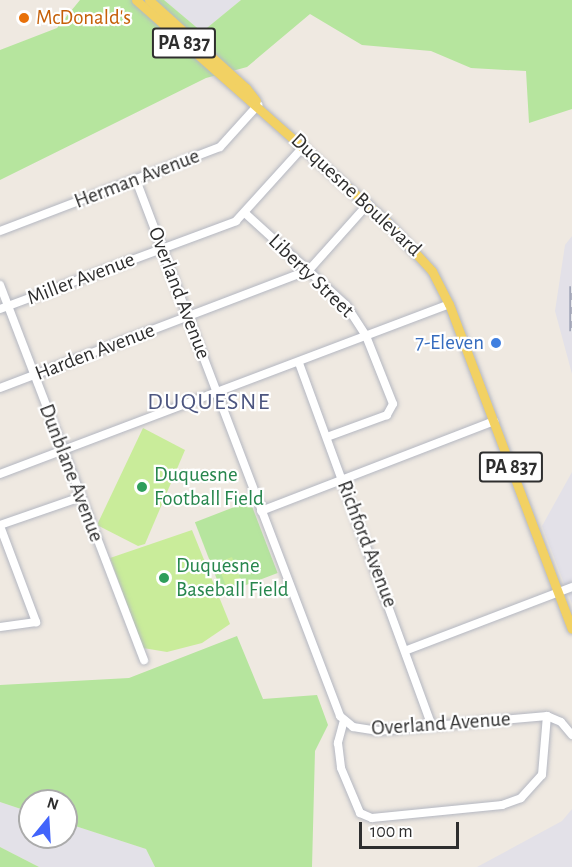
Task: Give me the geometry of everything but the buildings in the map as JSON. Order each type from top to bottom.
[{"type":"main road","name":"Duquesne Boulevard","points":[[135,0],[235,83]]},
{"type":"main road","name":"Duquesne Boulevard","points":[[149,0],[258,105],[368,204],[424,260],[449,304],[572,629]]},
{"type":"street","name":"Herman Avenue","points":[[0,231],[220,147],[258,105]]},
{"type":"street","name":"Miller Avenue","points":[[4,308],[246,214],[304,146]]},
{"type":"street","name":"Overland Avenue","points":[[136,180],[335,705],[344,720],[370,731],[547,716]]},
{"type":"street","name":"Harden Avenue","points":[[0,388],[309,270],[368,204]]},
{"type":"street","name":"Liberty Street","points":[[246,214],[346,305],[366,336],[392,410],[327,437]]},
{"type":"street","name":"Dunblane Avenue","points":[[0,285],[4,308],[34,375],[144,660]]},
{"type":"street","points":[[0,474],[218,394],[449,304]]},
{"type":"street","name":"Richford Avenue","points":[[299,363],[407,650],[432,726]]},
{"type":"street","points":[[261,511],[494,421]]},
{"type":"street","points":[[0,627],[36,622],[0,526],[81,497]]},
{"type":"street","points":[[407,650],[572,587]]},
{"type":"street","points":[[344,720],[338,743],[341,768],[360,813],[372,818],[502,805],[521,798],[542,775],[547,716],[561,722],[572,735]]},
{"type":"shaded area","points":[[164,0],[241,0],[202,32]]},
{"type":"shaded area","points":[[572,236],[572,374],[555,311],[565,245]]},
{"type":"shaded area","points":[[572,472],[572,604],[542,526]]},
{"type":"shaded area","points":[[0,802],[18,808],[18,849],[78,849],[78,827],[146,849],[155,867],[39,867],[0,847]]},
{"type":"shaded area","points":[[572,809],[572,867],[477,867],[562,821]]},
{"type":"green space","points":[[80,0],[164,0],[202,32],[241,0],[572,0],[572,109],[529,123],[526,71],[471,68],[431,51],[362,45],[310,14],[247,67],[206,78],[0,180],[0,50],[57,28]]},
{"type":"green space","name":"Duquesne Football Field","points":[[143,428],[185,450],[145,544],[138,546],[97,525]]},
{"type":"green space","points":[[250,501],[278,573],[223,594],[195,522]]},
{"type":"green space","name":"Duquesne Baseball Field","points":[[192,530],[230,624],[202,643],[167,652],[143,648],[110,558]]},
{"type":"green space","points":[[232,557],[241,581],[226,587],[217,563]]},
{"type":"green space","points":[[237,636],[263,699],[317,695],[328,725],[315,751],[312,867],[155,867],[146,849],[78,827],[78,789],[18,789],[18,808],[0,802],[0,685],[129,678]]},
{"type":"green space","points":[[0,847],[39,867],[0,867]]},
{"type":"railway","points":[[572,286],[572,331]]},
{"type":"place","name":"McDonald's","points":[[24,18]]},
{"type":"place","name":"7-Eleven","points":[[496,343]]},
{"type":"place","name":"Duquesne Football Field","points":[[142,487]]},
{"type":"place","name":"Duquesne Baseball Field","points":[[164,578]]},
{"type":"district","name":"DUQUESNE","points":[[209,403]]}]
